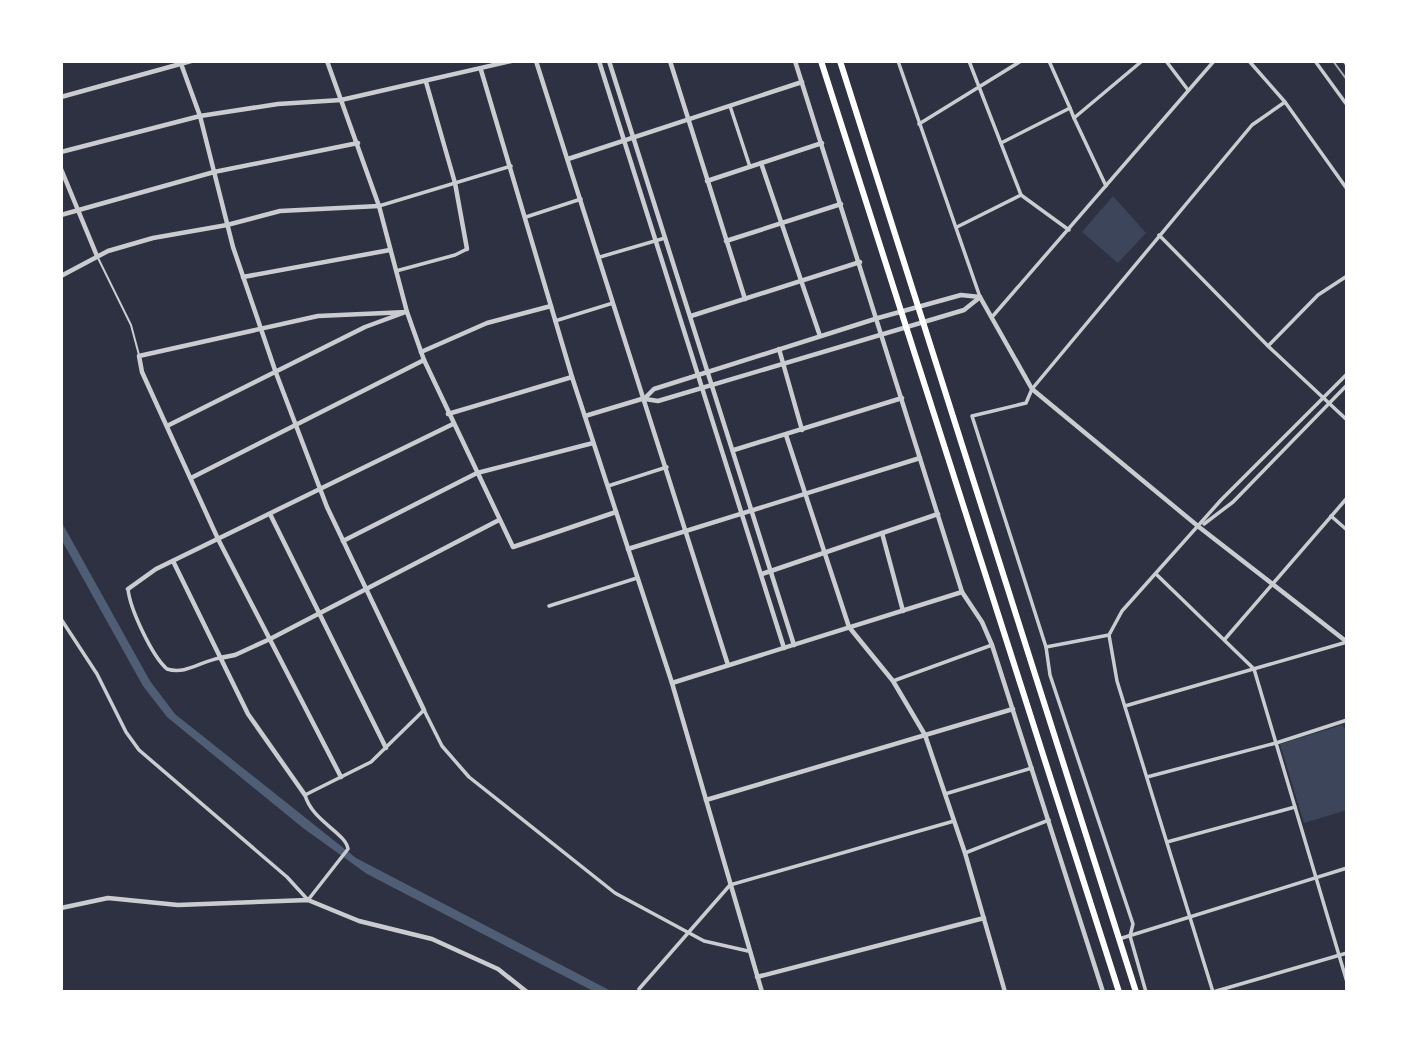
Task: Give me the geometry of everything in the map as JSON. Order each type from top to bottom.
[{"type":"highway","points":[[821,61],[1119,992]]},
{"type":"highway","points":[[840,61],[1136,992]]},
{"type":"street","points":[[61,97],[191,61]]},
{"type":"street","points":[[327,61],[379,206],[407,312],[424,360],[513,547],[616,512]]},
{"type":"street","points":[[61,152],[200,116],[278,104],[341,100],[512,61]]},
{"type":"street","points":[[536,61],[728,665]]},
{"type":"street","points":[[599,61],[784,648]]},
{"type":"street","points":[[609,61],[794,645]]},
{"type":"street","points":[[670,61],[745,299]]},
{"type":"street","points":[[795,61],[962,592],[982,622],[992,645],[1103,992]]},
{"type":"street","points":[[898,61],[980,297],[1032,389],[1199,527],[1347,642]]},
{"type":"street","points":[[969,61],[1021,195],[1069,230]]},
{"type":"street","points":[[919,125],[978,85],[1021,61]]},
{"type":"street","points":[[1049,61],[1106,187]]},
{"type":"street","points":[[1074,118],[1142,61]]},
{"type":"street","points":[[1166,61],[1188,90]]},
{"type":"street","points":[[990,318],[1214,61]]},
{"type":"street","points":[[1249,61],[1285,102],[1347,189]]},
{"type":"street","points":[[1315,61],[1347,105]]},
{"type":"street","points":[[181,62],[200,116],[243,277],[320,490],[442,746],[469,777],[615,893],[718,947],[748,951]]},
{"type":"street","points":[[481,70],[572,377],[673,683],[748,951],[762,992]]},
{"type":"street","points":[[396,271],[455,255],[467,249],[455,183],[426,82]]},
{"type":"street","points":[[568,159],[802,82]]},
{"type":"street","points":[[1146,992],[1130,936],[1133,925],[1050,674],[1046,647],[972,416],[1026,403],[1032,389],[1252,125],[1285,102]]},
{"type":"street","points":[[730,106],[750,167]]},
{"type":"street","points":[[1001,143],[1070,108]]},
{"type":"street","points":[[61,215],[214,172],[358,143]]},
{"type":"street","points":[[707,181],[822,143]]},
{"type":"street","points":[[761,163],[820,336]]},
{"type":"street","points":[[61,276],[97,256],[153,238],[227,225],[280,211],[379,206],[511,166]]},
{"type":"street","points":[[61,169],[97,256]]},
{"type":"street","points":[[957,227],[1021,195]]},
{"type":"street","points":[[526,217],[580,199]]},
{"type":"street","points":[[726,241],[841,204]]},
{"type":"street","points":[[1158,235],[1347,421]]},
{"type":"street","points":[[600,257],[666,238]]},
{"type":"street","points":[[243,277],[391,250]]},
{"type":"street","points":[[691,316],[860,262]]},
{"type":"street","points":[[1268,346],[1318,295],[1347,276]]},
{"type":"street","points":[[585,416],[645,398],[654,389],[878,318],[961,295],[980,297]]},
{"type":"street","points":[[645,398],[658,401],[964,310],[980,297]]},
{"type":"street","points":[[555,321],[613,303]]},
{"type":"street","points":[[421,352],[487,323],[551,306]]},
{"type":"street","points":[[341,777],[218,539],[142,372],[139,356],[318,316],[407,312]]},
{"type":"street","points":[[167,426],[365,327],[407,312]]},
{"type":"street","points":[[779,349],[802,430]]},
{"type":"street","points":[[191,478],[424,360]]},
{"type":"street","points":[[1347,374],[1222,500],[1122,611],[1109,635],[1125,706],[1213,992],[1347,953]]},
{"type":"street","points":[[448,414],[572,377]]},
{"type":"street","points":[[1199,527],[1233,502],[1347,385]]},
{"type":"street","points":[[734,450],[902,398]]},
{"type":"street","points":[[453,424],[142,577],[128,589],[143,629],[167,669],[186,670],[203,662],[235,655],[499,520]]},
{"type":"street","points":[[786,435],[849,627],[893,681],[925,735],[965,853],[1005,992]]},
{"type":"street","points":[[343,541],[477,473],[593,443]]},
{"type":"street","points":[[628,549],[920,458]]},
{"type":"street","points":[[608,486],[667,467]]},
{"type":"street","points":[[1224,639],[1347,498]]},
{"type":"street","points":[[270,514],[386,748]]},
{"type":"street","points":[[762,574],[938,514]]},
{"type":"street","points":[[1331,516],[1347,530]]},
{"type":"street","points":[[882,533],[904,611]]},
{"type":"street","points":[[173,561],[254,723],[305,795],[311,811],[344,839],[348,849],[308,900]]},
{"type":"street","points":[[1156,574],[1254,669],[1347,982]]},
{"type":"street","points":[[549,606],[637,578]]},
{"type":"street","points":[[673,683],[962,592]]},
{"type":"street","points":[[61,619],[97,674],[126,733],[139,750],[287,877],[308,900]]},
{"type":"street","points":[[1046,647],[1109,635]]},
{"type":"street","points":[[1125,706],[1347,642]]},
{"type":"street","points":[[893,681],[992,645]]},
{"type":"street","points":[[706,800],[1013,709]]},
{"type":"street","points":[[305,795],[371,762],[402,728],[424,710]]},
{"type":"street","points":[[1147,777],[1276,743],[1347,720]]},
{"type":"street","points":[[945,794],[1032,768]]},
{"type":"street","points":[[1167,842],[1295,807]]},
{"type":"street","points":[[965,853],[1049,820]]},
{"type":"street","points":[[639,989],[730,885],[954,821]]},
{"type":"street","points":[[1119,939],[1191,919],[1347,868]]},
{"type":"street","points":[[61,908],[108,898],[178,905],[308,900],[359,921],[432,939],[498,969],[527,992]]},
{"type":"street","points":[[757,977],[984,918]]},
{"type":"lane","points":[[97,256],[131,325],[139,356]]},
{"type":"shaded area","points":[[1113,196],[1146,233],[1118,263],[1082,232]]},
{"type":"shaded area","points":[[61,521],[150,681],[175,714],[356,858],[613,992],[595,992],[367,874],[303,828],[167,717],[143,686],[61,539]]},
{"type":"shaded area","points":[[1342,725],[1347,731],[1347,810],[1304,823],[1280,744]]},
{"type":"railway","points":[[1333,61],[1347,80]]}]
